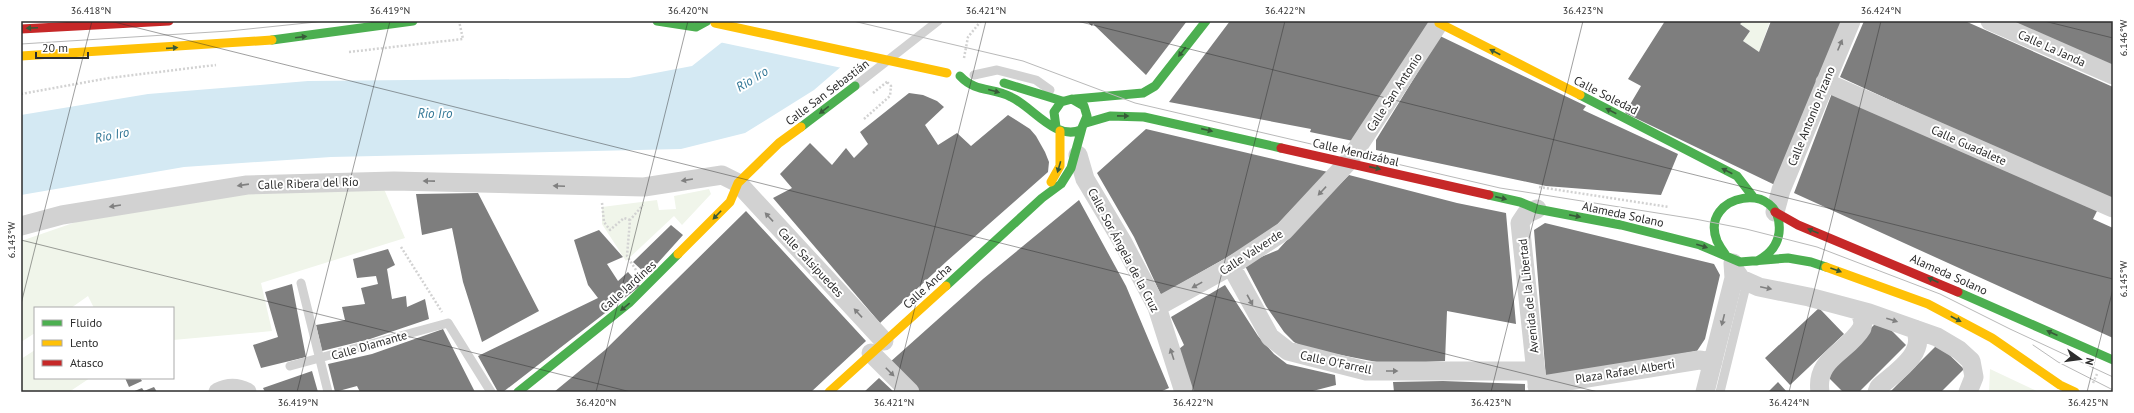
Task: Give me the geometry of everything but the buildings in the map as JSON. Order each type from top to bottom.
[{"type":"main road","points":[[21,29],[169,21]]},
{"type":"main road","points":[[21,56],[284,39],[412,21]]},
{"type":"main road","points":[[657,21],[696,26],[709,22],[948,74],[960,76],[974,74],[1063,100],[1143,93],[1150,90],[1155,86],[1206,21]]},
{"type":"main road","name":"Calle Soledad","points":[[1440,22],[1738,176],[1754,198]]},
{"type":"main road","points":[[960,76],[971,86],[997,91],[1013,98],[1058,129],[1072,134],[1084,126]]},
{"type":"main road","name":"Calle San Sebastián","points":[[738,183],[779,143],[855,86]]},
{"type":"main road","points":[[1042,198],[1044,189],[1055,177],[1060,166],[1058,129],[1052,117],[1053,111],[1063,100]]},
{"type":"main road","points":[[1042,198],[1059,185],[1074,164],[1078,155],[1086,112],[1084,106],[1075,100]]},
{"type":"main road","name":"Calle Mendizábal","points":[[1084,126],[1092,120],[1116,116],[1152,118],[1520,202],[1537,209]]},
{"type":"main road","name":"Calle Jardines","points":[[518,392],[630,303],[730,202],[738,183]]},
{"type":"main road","name":"Calle Ancha","points":[[829,392],[1042,198]]},
{"type":"main road","points":[[1730,261],[1716,240],[1714,232],[1717,215],[1726,205],[1737,198],[1754,198]]},
{"type":"main road","name":"Alameda Solano","points":[[1754,198],[1762,200],[1774,212],[1798,225],[1914,272],[2113,360]]},
{"type":"main road","name":"Alameda Solano","points":[[1537,209],[1621,225],[1700,245],[1730,261],[1749,263],[1772,259],[1800,259],[1928,304],[1992,338],[2064,390]]},
{"type":"main road","points":[[1757,261],[1771,252],[1776,245],[1780,228],[1774,212]]},
{"type":"street","name":"Calle Antonio Pizano","points":[[1774,212],[1781,190],[1851,21]]},
{"type":"street","name":"Calle La Janda","points":[[1990,21],[2113,74]]},
{"type":"street","name":"Calle San Antonio","points":[[1348,162],[1440,22]]},
{"type":"street","name":"Calle Guadalete","points":[[1825,82],[2113,208]]},
{"type":"street","name":"Calle Sor Ángela de la Cruz","points":[[1078,155],[1085,179],[1122,241],[1157,307],[1183,392]]},
{"type":"street","name":"Calle Valverde","points":[[1157,307],[1231,266],[1284,231],[1348,162]]},
{"type":"street","name":"Calle Ribera del Río","points":[[21,226],[62,215],[247,184],[394,181],[644,187],[722,175],[738,183]]},
{"type":"street","name":"Calle Salsipuedes","points":[[738,183],[877,347],[910,392]]},
{"type":"street","name":"Avenida de la Libertad","points":[[1537,209],[1526,214],[1520,223],[1537,383]]},
{"type":"street","points":[[1730,261],[1737,274],[1747,282],[1758,287],[1809,297],[1860,311],[1937,337],[1959,350],[1971,361],[1974,377],[1968,392]]},
{"type":"street","points":[[1705,392],[1734,278],[1730,261]]},
{"type":"street","name":"Calle O'Farrell","points":[[1231,266],[1270,337],[1288,351],[1366,371],[1537,383]]},
{"type":"street","points":[[1820,392],[1819,378],[1821,372],[1862,328],[1863,322],[1860,311]]},
{"type":"street","points":[[1877,392],[1879,387],[1915,353],[1919,340],[1914,329]]},
{"type":"street","name":"Plaza Rafael Alberti","points":[[1537,383],[1699,360],[1713,362]]},
{"type":"street","points":[[218,392],[226,388],[236,388],[247,392]]},
{"type":"lane","name":"Calle San Sebastián","points":[[855,86],[936,23]]},
{"type":"lane","points":[[1720,392],[1747,282]]},
{"type":"lane","points":[[301,283],[328,392]]},
{"type":"lane","name":"Calle Diamante","points":[[290,366],[448,323]]},
{"type":"lane","points":[[448,323],[491,392]]},
{"type":"path","points":[[968,37],[981,21]]},
{"type":"path","points":[[872,94],[894,76],[902,64]]},
{"type":"path","points":[[864,119],[890,96],[891,86],[876,70]]},
{"type":"path","points":[[598,187],[601,195],[604,222],[610,230],[624,218],[630,220]]},
{"type":"path","points":[[637,273],[627,256],[630,220],[644,203],[644,187]]},
{"type":"path","points":[[401,247],[448,323]]},
{"type":"shaded area","points":[[1743,21],[1770,21],[1759,52],[1743,41],[1750,31],[1740,24]]},
{"type":"shaded area","points":[[384,189],[405,238],[261,283],[272,331],[174,340],[174,307],[94,307],[88,296],[72,307],[34,307],[34,334],[21,342],[21,241],[76,222],[249,193]]},
{"type":"shaded area","points":[[709,189],[711,194],[682,225],[674,216],[626,261],[602,224],[602,207],[657,200],[659,210],[676,209],[674,196]]},
{"type":"shaded area","points":[[34,351],[34,379],[88,379],[69,392],[21,392],[21,359]]},
{"type":"shaded area","points":[[1990,369],[2039,392],[1989,392]]},
{"type":"water","name":"Rio Iro","points":[[749,21],[894,21],[814,90],[745,133],[681,149],[331,157],[184,167],[21,195],[21,115],[148,94],[308,81],[629,78],[692,66]]},
{"type":"pier","points":[[746,21],[885,21],[895,23],[842,68],[719,42]]},
{"type":"tram line","points":[[21,44],[229,31],[326,21]]},
{"type":"tram line","points":[[853,21],[1023,61],[1135,103],[1500,188],[1695,219],[1746,229],[1817,247],[1940,294],[2010,329],[2113,377]]},
{"type":"tram line","points":[[2033,345],[2058,362],[2113,390]]},
{"type":"traffic: fast","points":[[272,40],[413,21]]},
{"type":"traffic: fast","points":[[657,21],[696,27],[707,21]]},
{"type":"traffic: fast","points":[[1075,99],[1143,93],[1155,86],[1206,21]]},
{"type":"traffic: fast","points":[[960,76],[972,85],[1011,97],[1044,121],[1062,131],[1071,132],[1081,130],[1087,116],[1084,106],[1072,99],[1061,102],[1054,112],[1056,127]]},
{"type":"traffic: fast","points":[[1004,83],[1062,101]]},
{"type":"traffic: fast","points":[[801,127],[855,86]]},
{"type":"traffic: fast","points":[[1580,95],[1737,176],[1754,198]]},
{"type":"traffic: fast","points":[[1086,123],[1110,116],[1144,117],[1281,148]]},
{"type":"traffic: fast","points":[[946,286],[1042,198],[1061,184],[1071,168],[1082,128]]},
{"type":"traffic: fast","points":[[1489,195],[1520,202],[1537,209],[1621,225],[1700,245],[1740,262],[1788,258],[1811,262],[1826,267]]},
{"type":"traffic: fast","points":[[1725,254],[1717,241],[1714,225],[1720,212],[1730,203],[1743,198],[1757,199],[1769,204],[1777,216],[1779,233],[1772,250],[1757,261]]},
{"type":"traffic: fast","points":[[518,392],[629,303],[678,254]]},
{"type":"traffic: fast","points":[[1958,292],[2113,360]]},
{"type":"traffic: slow","points":[[1440,21],[1439,23],[1580,95]]},
{"type":"traffic: slow","points":[[715,23],[947,73]]},
{"type":"traffic: slow","points":[[21,56],[272,40]]},
{"type":"traffic: slow","points":[[678,254],[730,202],[738,183],[779,143],[801,127]]},
{"type":"traffic: slow","points":[[1051,182],[1060,166],[1060,131]]},
{"type":"traffic: slow","points":[[1826,267],[1928,304],[1992,338],[2060,385],[2075,392]]},
{"type":"traffic: slow","points":[[829,392],[946,286]]},
{"type":"traffic: jam","points":[[21,29],[169,21]]},
{"type":"traffic: jam","points":[[1281,148],[1489,195]]},
{"type":"traffic: jam","points":[[1775,212],[1798,225],[1958,292]]}]
